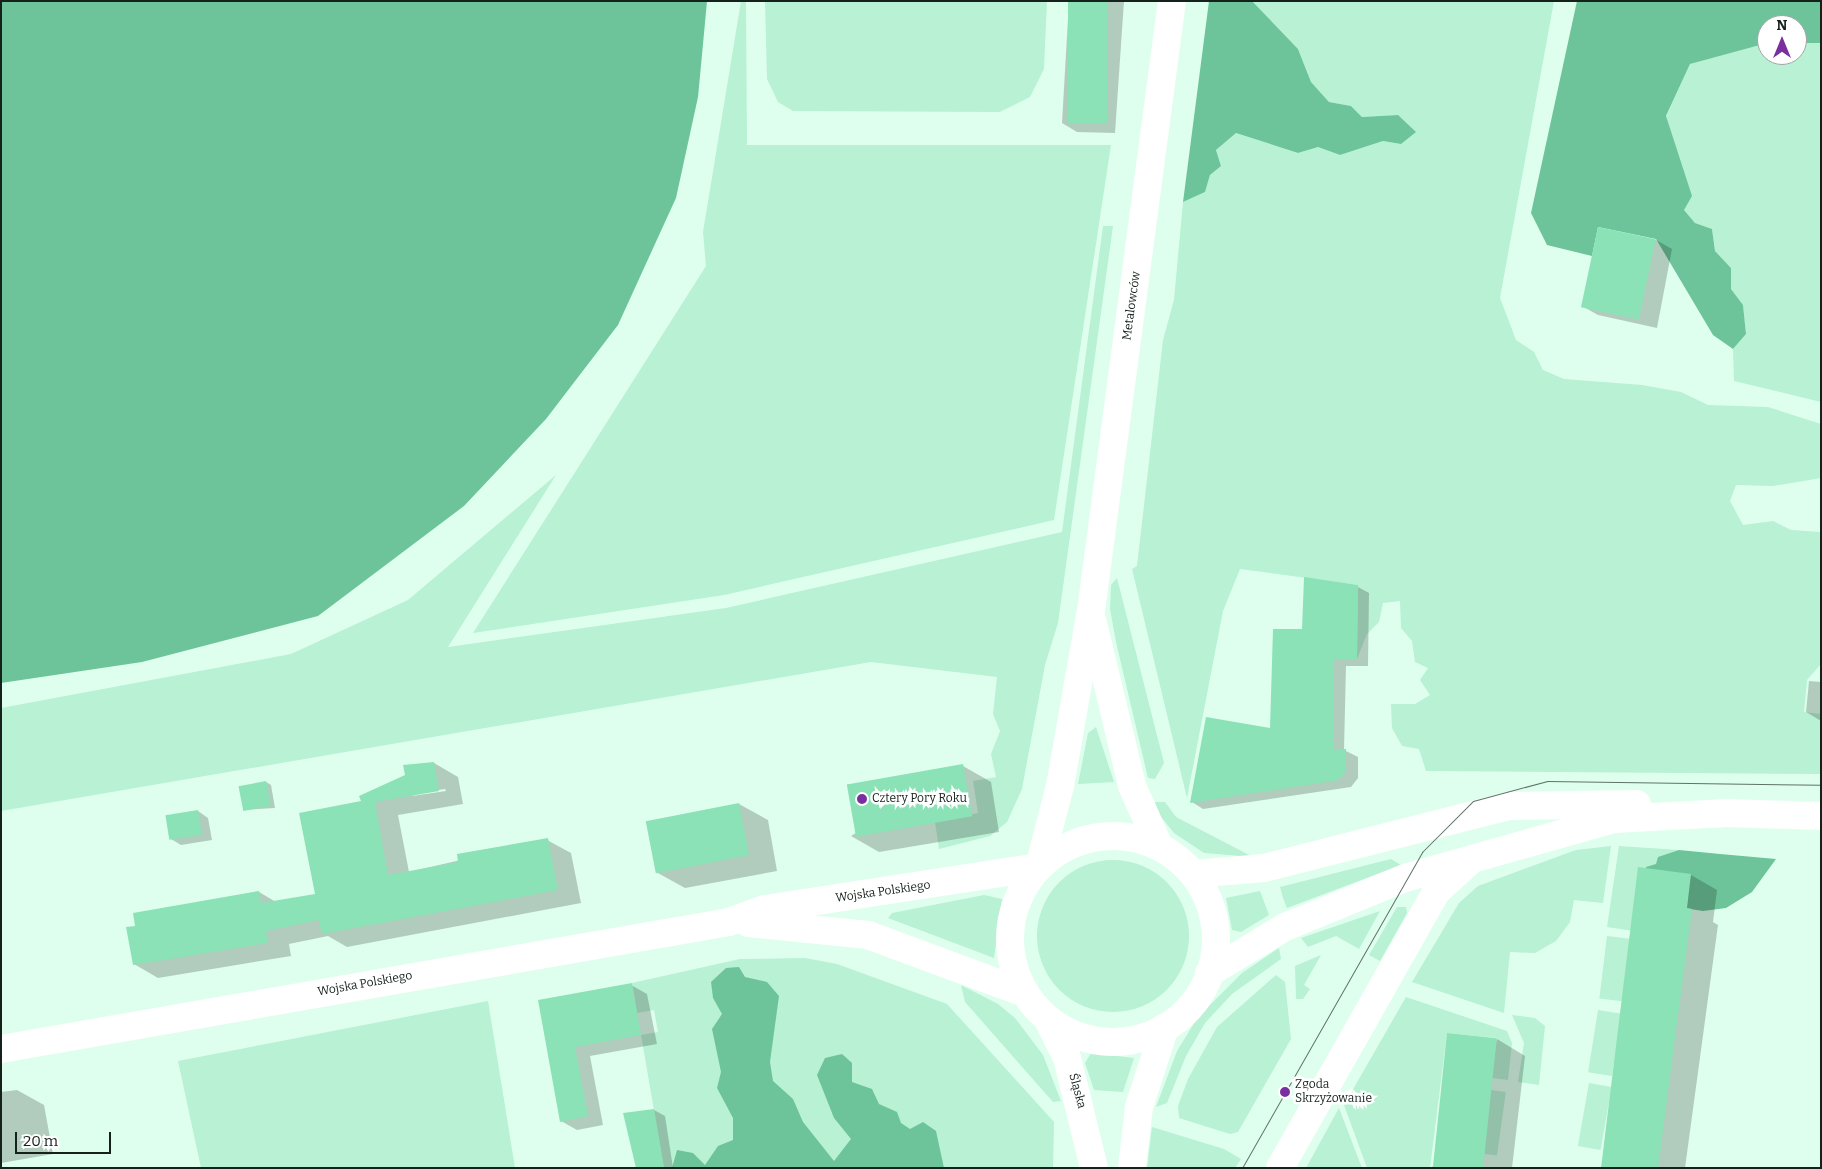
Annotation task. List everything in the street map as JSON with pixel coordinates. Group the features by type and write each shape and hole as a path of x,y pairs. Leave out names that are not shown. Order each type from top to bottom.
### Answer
{"street":[{"name":"Metalowców","path":"1039,867 1060,786 1091,612 1172,1"},
{"path":"1091,612 1132,786 1159,846"},
{"path":"1194,874 1264,868 1510,806 1623,802 1727,813 1821,816"},
{"path":"1210,973 1285,927 1405,878 1489,851 1614,819 1727,813"},
{"path":"1096,837 1128,837 1159,846 1194,874 1211,907 1215,928 1210,973 1200,994 1165,1027 1142,1038 1092,1040 1047,1018 1025,993 1012,961 1010,927 1019,894 1039,867 1065,847 1096,837"},
{"path":"1280,1168 1436,892 1448,877 1489,851"},
{"name":"Wojska Polskiego","path":"1,1049 729,922 765,909 1039,867"},
{"name":"Wojska Polskiego","path":"729,922 868,935 1025,993"},
{"name":"Śląska","path":"1047,1018 1068,1058 1094,1168"},
{"path":"1132,1168 1139,1107 1165,1027"}],"green space":[{"path":"1,1 707,1 698,97 676,198 618,325 546,419 464,506 318,616 142,662 1,683"},
{"path":"741,1 746,1 747,145 1111,145 1054,520 724,595 473,633 706,266 703,232"},
{"path":"765,1 1047,1 1044,69 1030,97 1000,112 793,111 778,102 767,79"},
{"path":"1209,1 1252,1 1298,49 1311,82 1329,102 1351,106 1362,117 1398,115 1416,132 1401,144 1383,141 1340,155 1318,147 1298,153 1236,133 1216,150 1221,166 1210,175 1205,192 1183,202"},
{"path":"1252,1 1554,1 1500,298 1516,340 1534,352 1543,370 1564,379 1642,385 1681,392 1708,405 1768,407 1821,424 1821,478 1773,486 1736,485 1730,501 1743,525 1773,521 1791,530 1821,532 1821,664 1807,680 1804,712 1821,714 1821,774 1426,771 1419,749 1402,746 1392,728 1391,704 1415,704 1430,695 1420,680 1428,668 1415,662 1412,641 1401,628 1400,601 1383,603 1379,622 1367,634 1357,659 1358,585 1240,569 1223,611 1187,798 1132,569 1137,566 1163,340 1174,300 1183,202 1205,192 1210,175 1221,166 1216,150 1236,133 1298,153 1318,147 1340,155 1383,141 1401,144 1398,115 1362,117 1351,106 1329,102 1311,82 1298,49"},
{"path":"1577,1 1821,1 1821,43 1807,43 1807,15 1757,15 1757,46 1690,64 1666,116 1692,196 1684,210 1695,223 1712,229 1715,251 1731,268 1731,289 1743,305 1746,334 1733,349 1713,335 1656,239 1598,227 1592,256 1547,245 1531,213"},
{"path":"1807,43 1821,43 1821,402 1734,381 1733,349 1746,334 1743,305 1731,289 1731,268 1715,251 1712,229 1695,223 1684,210 1666,117 1690,64 1757,44 1757,65 1807,65"},
{"path":"1103,226 1113,226 1058,623 1045,665 1022,789 1007,822 990,836 939,849 935,822 978,813 973,781 996,777 991,754 1000,731 993,714 997,677 871,662 1,811 1,708 291,654 408,600 556,475 448,647 726,608 1062,532"},
{"path":"1117,578 1164,763 1155,779 1148,778 1116,642 1110,609 1111,585"},
{"path":"1096,727 1114,782 1078,784 1088,733"},
{"path":"1155,802 1165,802 1176,817 1253,857 1204,853 1174,833 1157,812"},
{"path":"1611,846 1603,903 1574,900 1570,922 1556,941 1535,953 1510,952 1504,1013 1412,982 1459,903 1478,886 1576,850"},
{"path":"1619,846 1679,850 1645,875 1633,931 1607,927"},
{"path":"1679,850 1776,859 1752,892 1726,908 1703,911 1684,908 1645,875 1646,867 1656,864 1658,857"},
{"path":"1391,859 1401,865 1287,908 1280,887"},
{"path":"1113,860 1142,866 1167,882 1183,907 1189,936 1183,965 1167,990 1142,1006 1113,1012 1084,1006 1059,990 1043,965 1037,936 1043,907 1059,882 1084,866"},
{"path":"1260,891 1269,915 1241,932 1232,930 1226,898"},
{"path":"984,895 1002,899 994,958 888,918 892,913"},
{"path":"1397,907 1406,907 1407,913 1380,961 1369,955"},
{"path":"1380,911 1359,949 1336,936 1308,947 1301,938"},
{"path":"1607,936 1632,939 1624,1002 1599,999"},
{"path":"1279,948 1281,959 1232,994 1205,1023 1186,1056 1167,1103 1156,1107 1177,1051 1198,1017 1242,973"},
{"path":"1321,955 1304,985 1310,989 1303,999 1296,999 1295,966"},
{"path":"805,958 837,964 947,1004 1054,1122 1053,1168 664,1168 641,1035 658,1032 654,1010 637,1013 632,983 740,959"},
{"path":"739,967 745,977 767,982 779,996 770,1062 773,1081 793,1099 803,1122 834,1161 851,1139 834,1118 817,1075 825,1058 842,1054 852,1063 852,1082 872,1089 879,1104 897,1112 901,1123 910,1129 923,1122 936,1131 944,1168 672,1168 677,1150 693,1153 705,1165 718,1146 733,1140 733,1118 717,1088 721,1072 712,1029 722,1014 713,998 711,982 726,968"},
{"path":"1276,975 1285,982 1291,1039 1238,1132 1230,1134 1179,1118 1178,1106 1188,1079 1217,1027"},
{"path":"961,985 998,1004 1015,1018 1043,1055 1061,1101 1053,1102 965,1002"},
{"path":"1406,997 1507,1031 1512,1043 1508,1080 1492,1078 1497,1038 1447,1033 1430,1168 1367,1168 1344,1105"},
{"path":"488,1001 515,1168 201,1168 178,1061"},
{"path":"1598,1010 1622,1014 1612,1076 1588,1072"},
{"path":"1512,1015 1535,1018 1545,1026 1539,1085 1518,1082 1524,1043"},
{"path":"1091,1053 1134,1058 1123,1092 1094,1090 1085,1063"},
{"path":"1589,1083 1612,1087 1601,1150 1578,1146"},
{"path":"1491,1090 1506,1092 1497,1155 1482,1153"},
{"path":"1339,1108 1362,1168 1306,1168"},
{"path":"1152,1127 1224,1149 1241,1159 1235,1168 1147,1168"}],"building":[{"path":"1068,1 1108,1 1108,123 1068,123"},
{"path":"1598,227 1656,239 1639,319 1581,307"},
{"path":"1304,577 1358,585 1357,659 1334,659 1333,749 1346,749 1346,771 1339,780 1190,803 1206,717 1270,728 1273,629 1302,629"},
{"path":"434,762 439,791 375,802 388,875 458,862 457,854 548,838 558,890 322,934 319,920 266,931 268,943 133,965 126,927 135,926 133,913 259,891 261,903 315,894 299,813 361,801 359,796 405,775 403,765"},
{"path":"963,764 972,816 856,837 847,784"},
{"path":"266,781 271,806 243,811 239,786"},
{"path":"739,803 749,855 656,873 646,821"},
{"path":"198,810 202,835 169,840 165,815"},
{"path":"1638,867 1691,874 1687,908 1692,909 1658,1168 1601,1168"},
{"path":"632,983 641,1035 575,1047 588,1116 560,1122 538,1000"},
{"path":"1447,1033 1497,1038 1483,1168 1433,1168"},
{"path":"654,1109 664,1168 636,1168 623,1113"}],"tram line":[{"path":"1242,1168 1422,852 1473,801 1547,781 1821,785"}],"place":[{"name":"Cztery Pory Roku","path":"862,799"},
{"name":"Zgoda Skrzyżowanie","path":"1285,1092"}]}
